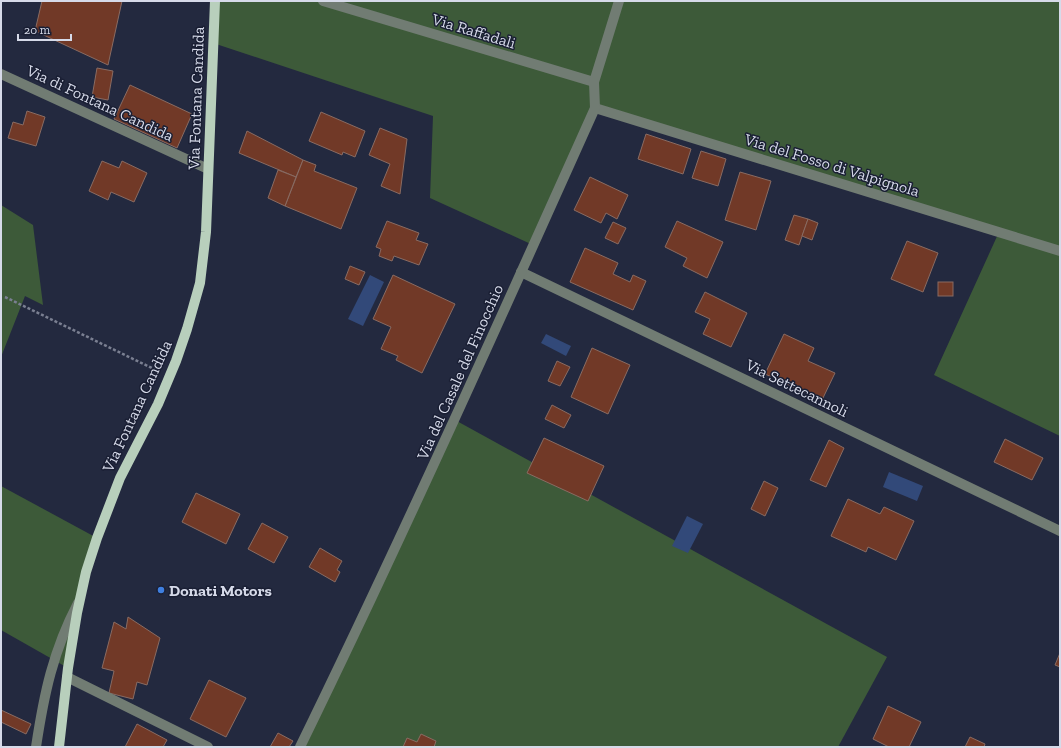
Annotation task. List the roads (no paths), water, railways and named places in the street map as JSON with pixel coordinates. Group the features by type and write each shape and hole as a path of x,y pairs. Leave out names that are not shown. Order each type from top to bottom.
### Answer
{"main road":[{"name":"Via Fontana Candida","path":"59,747 67,677 79,601 97,538 116,489 170,377 184,340 200,283 206,242 215,1"}],"street":[{"name":"Via Raffadali","path":"323,1 594,82"},
{"name":"Via del Casale del Finocchio","path":"300,747 357,630 455,420 595,108 594,82 619,1"},
{"name":"Via di Fontana Candida","path":"1,74 208,169"},
{"name":"Via del Fosso di Valpignola","path":"595,108 1060,251"},
{"name":"Via Settecannoli","path":"521,272 1060,531"},
{"path":"36,747 43,700 51,669 64,630 79,601"},
{"path":"67,677 208,747"}],"water":[{"path":"370,275 384,282 363,326 348,319"},
{"path":"546,334 571,346 566,356 541,343"},
{"path":"889,472 923,486 917,501 883,487"},
{"path":"687,516 703,524 688,553 672,546"}],"place":[{"name":"Donati Motors","path":"161,590"}]}
